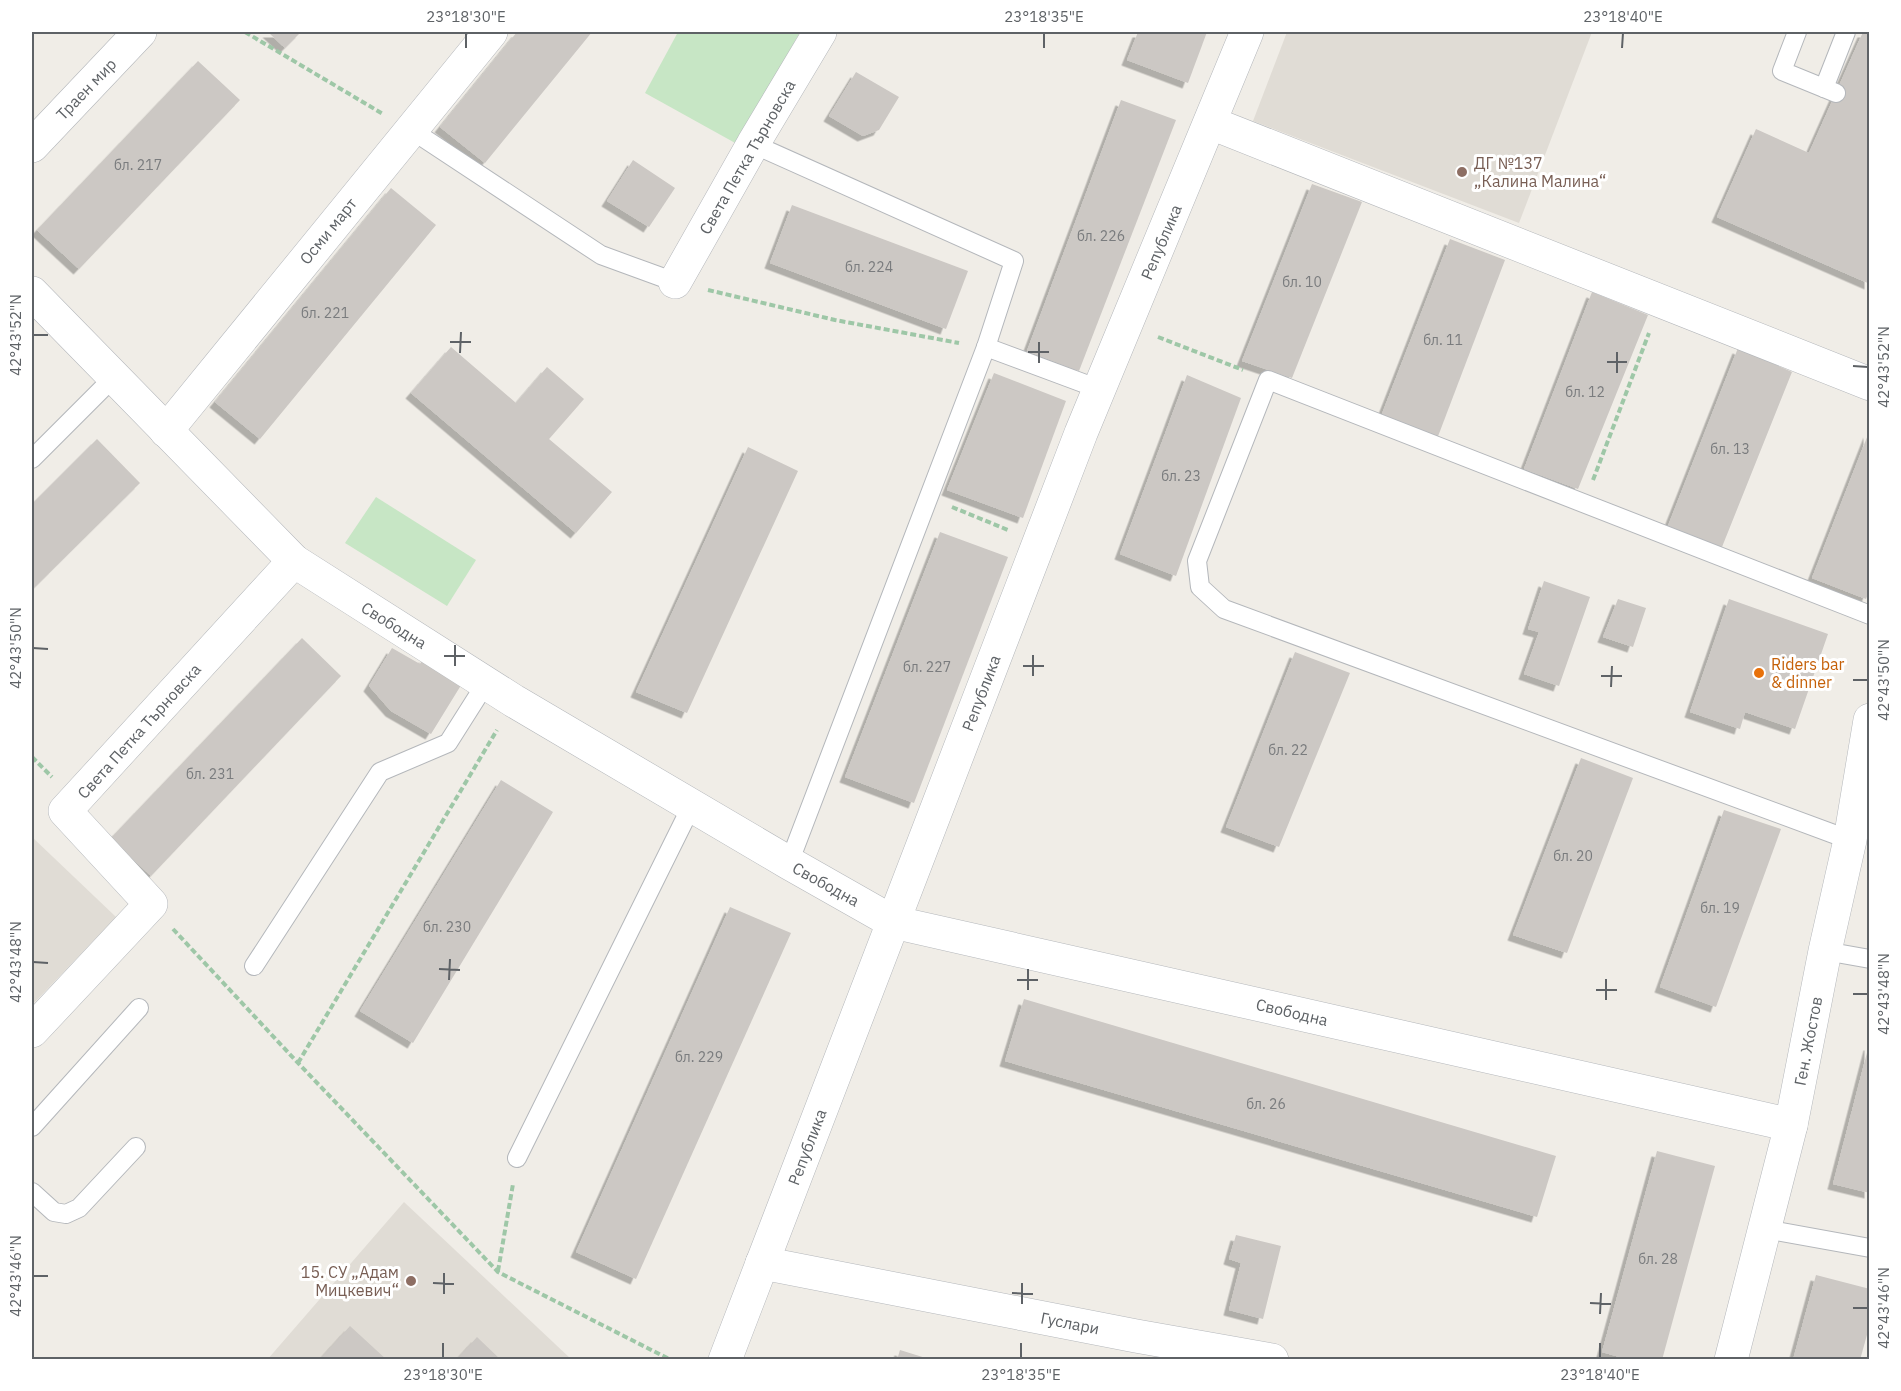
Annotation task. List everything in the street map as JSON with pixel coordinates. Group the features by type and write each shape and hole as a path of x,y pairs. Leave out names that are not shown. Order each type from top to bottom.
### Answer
{"street":[{"name":"Траен мир","path":"32,146 140,32"},
{"name":"Осми март","path":"166,431 491,32"},
{"name":"Света Петка Търновска","path":"675,282 820,32"},
{"name":"Република","path":"725,1359 1099,389 1247,32"},
{"path":"1211,123 1869,384"},
{"name":"Свободна","path":"32,293 294,561 514,701 893,922 1791,1125"},
{"name":"Света Петка Търновска","path":"151,904 65,812 294,561"},
{"name":"Ген. Жостов","path":"1731,1359 1791,1125 1825,951 1850,840 1869,720"},
{"path":"32,1031 151,904"},
{"name":"Гуслари","path":"762,1263 1136,1336 1272,1359"}],"lane":[{"path":"1797,32 1782,71 1830,90 1846,32"},
{"path":"410,129 601,255 675,282"},
{"path":"753,144 1014,261 986,347 789,863"},
{"path":"986,347 1099,389"},
{"path":"32,459 114,377"},
{"path":"1850,840 1224,609 1200,587 1197,561 1268,380 1869,615"},
{"path":"254,966 380,772 448,743 486,683"},
{"path":"517,1158 692,806"},
{"path":"1825,951 1869,959"},
{"path":"32,1127 139,1008"},
{"path":"32,1192 54,1212 66,1214 80,1208 136,1147"},
{"path":"1765,1229 1869,1248"}],"path":[{"path":"245,32 410,129"},
{"path":"675,282 835,320 986,347"},
{"path":"1584,504 1661,302"},
{"path":"1126,325 1268,380"},
{"path":"929,497 1039,543"},
{"path":"298,1063 514,701"},
{"path":"151,904 298,1063 498,1272 670,1359"},
{"path":"498,1272 517,1158"}],"shaded area":[{"name":"ДГ №137 „Калина Малина“","path":"1287,32 1592,32 1519,223 1253,121"},
{"path":"32,837 116,917 32,1005"},
{"name":"15. СУ „Адам Мицкевич“","path":"404,1202 571,1359 267,1360"}],"green space":[{"path":"678,32 800,32 737,144 645,93"},
{"path":"376,497 476,560 447,606 345,543"}],"building":[{"path":"268,32 301,32 285,48"},
{"path":"517,32 592,32 485,163 440,127"},
{"path":"1138,32 1207,32 1188,83 1127,60"},
{"path":"1863,32 1870,32 1870,284 1717,217 1756,129 1809,153"},
{"path":"198,61 240,100 79,269 37,230"},
{"path":"856,72 899,97 879,130 863,136 829,116"},
{"path":"1121,100 1176,120 1079,371 1027,351"},
{"path":"633,160 675,188 649,227 607,201"},
{"path":"1312,184 1362,202 1292,378 1242,361"},
{"path":"391,188 436,225 260,439 215,402"},
{"path":"792,205 968,271 946,329 770,263"},
{"path":"1450,239 1505,260 1437,439 1380,419"},
{"path":"1592,292 1648,315 1578,489 1524,469"},
{"path":"451,347 516,403 547,367 584,399 549,439 612,492 576,533 411,393"},
{"path":"1738,348 1792,372 1722,547 1668,526"},
{"path":"994,373 1066,401 1023,518 947,490"},
{"path":"1187,375 1241,398 1176,576 1120,554"},
{"path":"1869,432 1870,590 1866,599 1812,578"},
{"path":"97,439 140,483 32,590 32,504"},
{"path":"748,447 798,471 687,713 636,692"},
{"path":"940,532 1008,557 914,803 845,777"},
{"path":"1544,581 1590,597 1559,686 1524,674 1539,632 1528,629"},
{"path":"1618,599 1646,608 1633,647 1603,637"},
{"name":"Riders bar & dinner","path":"1729,599 1828,634 1795,729 1745,712 1740,729 1690,712"},
{"path":"302,638 341,676 151,876 111,838"},
{"path":"392,648 420,664 424,657 463,682 431,734 391,711 369,686"},
{"path":"1295,652 1350,673 1279,847 1226,827"},
{"path":"1581,758 1633,778 1567,953 1513,935"},
{"path":"501,780 553,812 413,1043 360,1011"},
{"path":"1724,810 1781,829 1716,1007 1660,987"},
{"path":"730,907 791,933 636,1279 576,1252"},
{"path":"1024,999 1556,1156 1537,1217 1005,1061"},
{"path":"1870,1045 1870,1193 1833,1184"},
{"path":"1657,1151 1715,1166 1662,1360 1630,1360 1602,1352"},
{"path":"1236,1235 1281,1246 1263,1319 1229,1310 1241,1263 1229,1259"},
{"path":"1816,1275 1870,1289 1870,1324 1860,1360 1793,1360"},
{"path":"350,1326 387,1360 319,1360"},
{"path":"477,1337 501,1360 456,1360"},
{"path":"900,1350 929,1359 929,1360 897,1360"}],"place":[{"name":"ДГ №137 „Калина Малина“","path":"1462,172"},
{"name":"Riders bar & dinner","path":"1759,673"},
{"name":"15. СУ „Адам Мицкевич“","path":"411,1281"}]}
